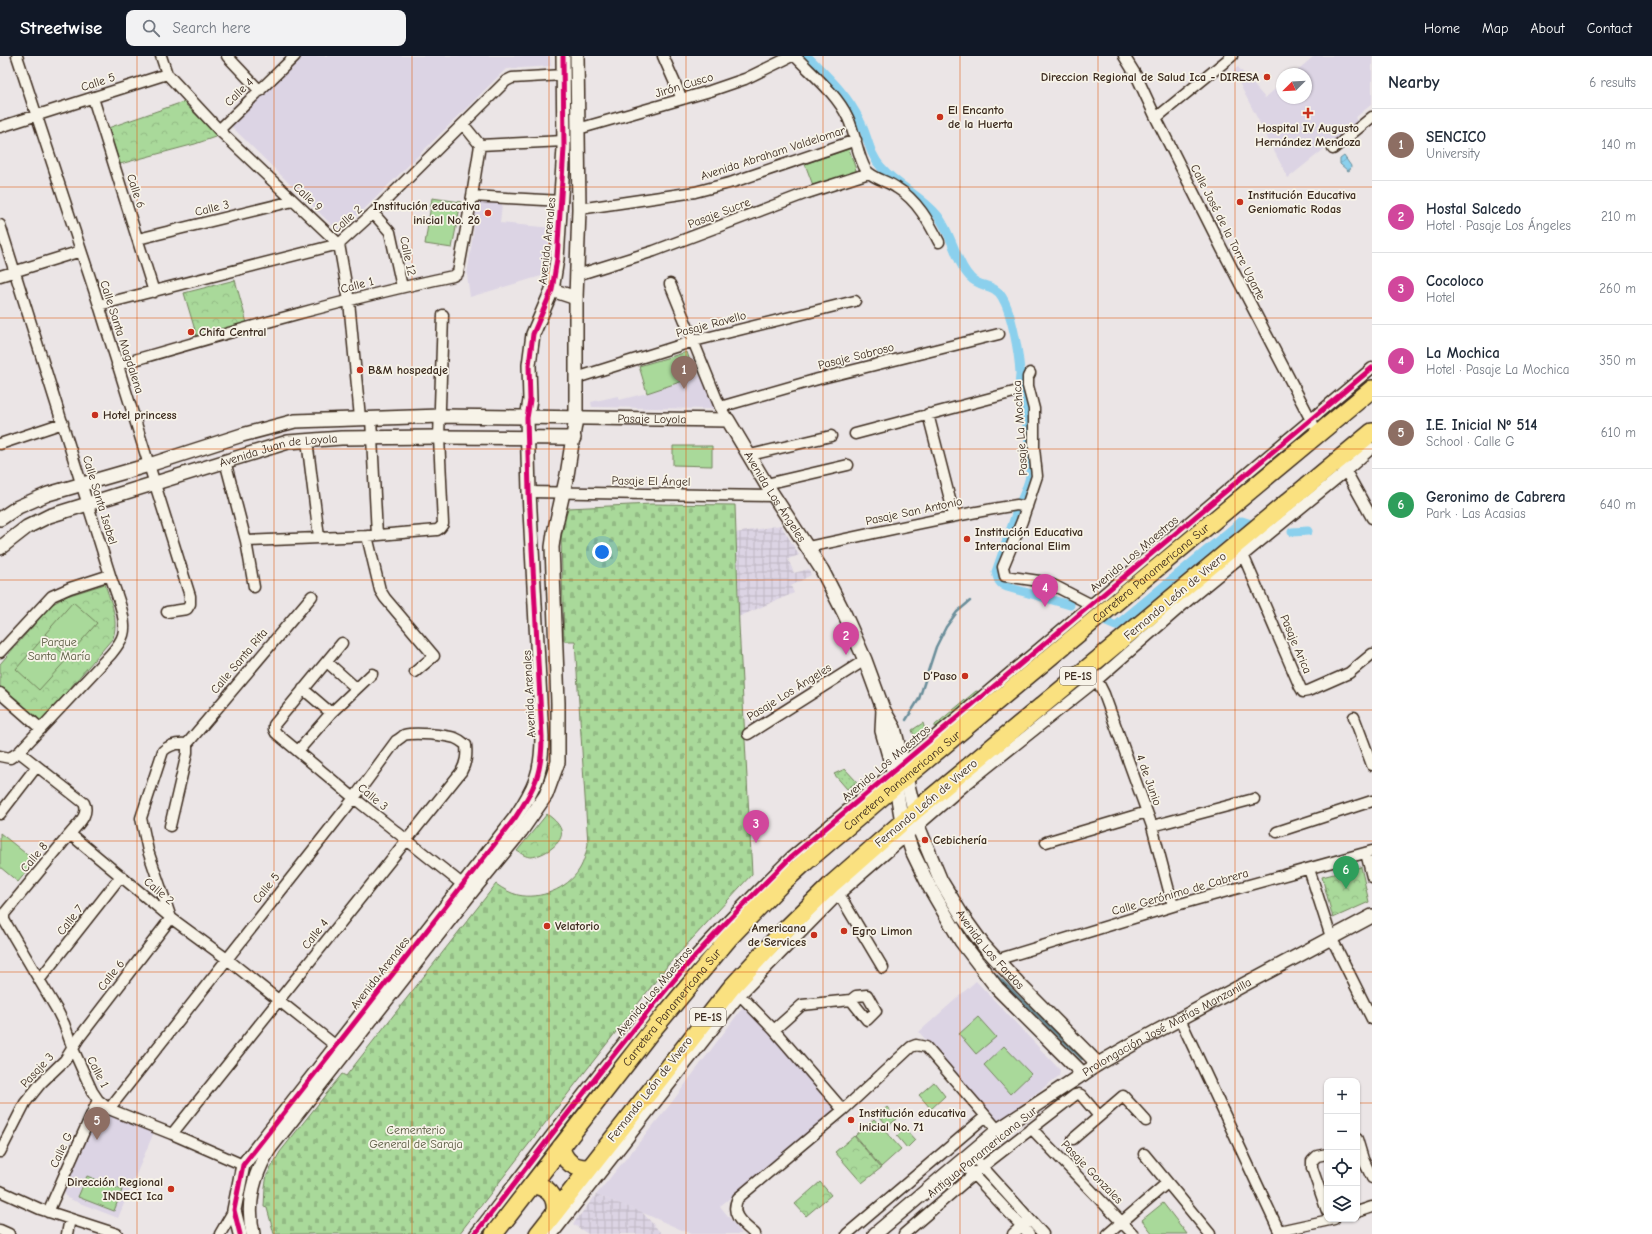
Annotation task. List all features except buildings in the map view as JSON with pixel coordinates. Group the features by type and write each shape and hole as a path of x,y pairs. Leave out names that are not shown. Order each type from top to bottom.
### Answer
{"highway":[{"name":"Carretera Panamericana Sur","path":"494,1234 649,1034 729,938 802,865 899,774 1092,611 1113,604 1314,426 1372,389"},
{"name":"PE-1S","path":"538,1234 731,988 833,883 910,824 1094,673 1243,548 1271,516 1342,465 1372,432"},
{"path":"561,1146 562,1153 570,1164 583,1168 589,1168"},
{"path":"532,1185 544,1188 552,1195 556,1206 555,1212"}],"street":[{"name":"Calle Santa Magdalena","path":"17,56 99,305 190,596 190,604 187,609 168,612"},
{"name":"Calle 9","path":"161,56 167,74 219,130 339,244"},
{"path":"227,56 260,90"},
{"name":"Calle 4","path":"219,130 295,56"},
{"name":"Avenida Arenales","path":"253,1234 250,1200 255,1178 270,1148 462,884 522,807 538,777 542,737 529,492 527,418 530,400 529,359 533,334 552,290 558,251 562,201 564,142 563,56"},
{"name":"Avenida Arenales","path":"240,1234 234,1210 243,1165 521,831 550,787 558,762 558,703 552,548 574,438 576,418 576,298 578,275 579,209 577,56"},
{"path":"663,56 682,100"},
{"path":"794,56 840,104 849,121 866,170 872,176 897,187 910,197 939,242"},
{"name":"Jirón Cusco","path":"578,126 585,127 682,100 745,79 794,56"},
{"name":"Calle José de la Torre Ugarte","path":"1124,56 1137,77 1156,118 1314,426"},
{"path":"1156,118 1232,56"},
{"name":"Calle 5","path":"0,127 167,74"},
{"name":"Calle 2","path":"99,305 339,244 464,126 509,79 563,75"},
{"name":"Calle 6","path":"93,98 154,292"},
{"path":"1333,149 1372,117"},
{"path":"464,126 480,145 564,142"},
{"name":"Avenida Abraham Valdelomar","path":"579,209 695,192 733,182 856,140"},
{"name":"Calle 1","path":"118,365 278,319 349,302 402,287 453,276 458,273 480,145"},
{"name":"Pasaje Sucre","path":"578,275 654,251 804,194 869,173"},
{"path":"472,196 562,201"},
{"name":"Calle 3","path":"138,239 293,201"},
{"name":"Calle 12","path":"373,213 391,235 402,287"},
{"name":"Calle Santa Isabel","path":"0,224 110,575 123,618 124,627 121,640 112,654 19,752"},
{"path":"339,244 349,302 365,418 372,438 372,535 380,590 434,656 415,672"},
{"path":"0,276 81,251"},
{"name":"Avenida Los Ángeles","path":"670,284 720,406 766,484 822,570 837,597 865,660 883,709 882,731 899,774 910,824"},
{"path":"552,290 576,298"},
{"name":"Pasaje Ravello","path":"576,378 694,341 855,301"},
{"path":"246,541 372,535 436,530 440,528 443,524 439,437 441,416 443,315"},
{"name":"Pasaje Sabroso","path":"720,406 818,379 999,334"},
{"name":"Avenida Los Maestros","path":"1092,611 1314,426 1372,368"},
{"name":"Pasaje La Mochica","path":"1030,373 1028,377 1028,386 1034,409 1034,448 1037,476 1027,507 1002,567 1005,576 1039,581 1053,585 1092,611"},
{"path":"855,434 1014,392"},
{"path":"928,414 954,515"},
{"name":"Avenida Juan de Loyola","path":"0,519 18,507 33,500 81,484 149,465 288,422 308,419 441,416 576,418"},
{"name":"Pasaje Loyola","path":"576,418 728,420"},
{"path":"0,432 2,443 63,423"},
{"path":"750,455 831,436"},
{"name":"Avenida Juan de Loyola","path":"0,548 16,534 37,521 87,503 155,484 288,442 306,440 439,437 574,438"},
{"path":"306,440 319,537"},
{"name":"Fernando León de Vivero","path":"1243,548 1342,465 1372,448"},
{"path":"225,461 246,541 254,587"},
{"path":"766,484 848,465"},
{"path":"1342,465 1372,518"},
{"name":"Pasaje El Ángel","path":"529,492 774,496"},
{"name":"Pasaje San Antonio","path":"807,547 882,532 954,515 1017,506 1027,507"},
{"name":"Pasaje Arica","path":"1243,548 1303,692 1350,673 1372,654"},
{"path":"0,652 52,596 70,588 110,575"},
{"name":"Calle Santa Rita","path":"187,744 312,596"},
{"path":"331,713 303,689 342,643"},
{"name":"Pasaje Los Ángeles","path":"748,734 865,660"},
{"path":"327,662 356,688"},
{"name":"4 de Junio","path":"1094,673 1104,694 1152,826 1173,906"},
{"path":"298,752 331,713 372,674"},
{"name":"Calle 3","path":"303,689 274,725 276,733 354,798 462,884"},
{"path":"0,693 41,729"},
{"path":"1354,716 1372,765"},
{"name":"Calle 5","path":"108,1108 354,798 396,741 411,734 453,737 461,740 466,745"},
{"path":"170,826 187,752 187,744 182,743 170,746 162,751 141,818 148,851 171,918"},
{"name":"Calle 4","path":"172,1134 461,772 466,763 466,745"},
{"path":"0,756 10,758 19,752 84,803 87,809 86,814 70,834"},
{"path":"0,814 37,766"},
{"name":"Avenida Los Maestros","path":"475,1234 595,1079 691,961 790,858 899,774"},
{"path":"1152,826 1254,799"},
{"path":"1277,832 1372,801"},
{"path":"1046,842 1147,812"},
{"name":"Fernando León de Vivero","path":"553,1234 740,995 910,824"},
{"name":"Avenida Los Fardos","path":"910,824 941,881 974,932 996,960 1098,1064"},
{"name":"Avenida Los Fardos","path":"910,824 912,851 930,888 961,941 998,988 1083,1074"},
{"name":"Calle 2","path":"70,834 171,918 227,959 340,1050"},
{"name":"Calle 8","path":"4,914 70,834"},
{"path":"1369,852 1372,877"},
{"name":"Calle Gerónimo de Cabrera","path":"996,960 1173,906 1309,870 1369,852"},
{"path":"1309,870 1331,937 1372,1019"},
{"name":"Calle 7","path":"40,979 121,876"},
{"path":"930,888 941,881"},
{"path":"839,894 883,968"},
{"name":"Calle 1","path":"4,914 6,925 40,979 64,1024 73,1049 92,1091 98,1100 108,1108 243,1165"},
{"name":"Prolongación José Matías Manzanilla","path":"875,1234 998,1130 1098,1064 1372,916"},
{"name":"Calle 6","path":"73,1049 79,1038 171,918"},
{"path":"740,995 774,1030 843,1110"},
{"path":"774,1030 802,1006 851,1000"},
{"path":"1180,1019 1279,1231 1324,1219"},
{"path":"756,1234 739,1220 736,1215 736,1203 738,1198 843,1110 911,1047 921,1045 926,1047 998,1130"},
{"name":"Pasaje 3","path":"0,1152 25,1103 41,1083 65,1060 73,1049"},
{"name":"Antigua Panamericana Sur","path":"904,1234 973,1174 1075,1095 1079,1094 1099,1116"},
{"path":"1073,1139 1123,1096 1146,1121"},
{"name":"Calle G","path":"48,1212 98,1100"},
{"path":"847,1234 986,1116"},
{"name":"Pasaje Gonzales","path":"1032,1129 1133,1234"},
{"path":"1360,1150 1372,1178"},
{"path":"1144,1154 1210,1234"},
{"path":"1324,1155 1317,1156 1312,1161 1312,1168 1324,1201"},
{"path":"966,1158 982,1167 1043,1234"},
{"path":"966,1158 973,1174 1028,1234"},
{"path":"1108,1234 1167,1183"},
{"path":"0,1191 48,1212 117,1234"},
{"path":"1360,1211 1372,1207"},
{"path":"220,1234 234,1210"},
{"path":"1013,1234 1030,1218"},
{"path":"67,1234 70,1219"},
{"path":"0,1230 9,1234"}],"shaded area":[{"path":"301,56 550,56 551,66 506,69 340,233 229,124"},
{"name":"Hospital IV Augusto Hernández Mendoza","path":"1314,56 1372,56 1372,104 1355,118 1358,122 1288,178 1233,71 1238,67 1265,98 1276,88 1276,104 1312,104 1312,68 1300,68"},
{"path":"478,200 502,204 500,223 552,228 548,274 470,297 467,275"},
{"path":"704,374 715,404 712,409 592,407 591,402 618,396 619,400 647,393"},
{"path":"781,525 799,555 788,559 794,573 809,569 811,575 791,586 794,593 738,617 736,533"},
{"path":"976,981 1060,1070 1059,1076 1001,1120 995,1119 919,1032"},
{"path":"746,1003 839,1111 720,1206 742,1234 691,1234 641,1212 596,1195 669,1106"},
{"path":"105,1112 154,1132 118,1218 67,1198 63,1188 77,1158 80,1157 83,1150 82,1146 96,1116"},
{"path":"596,1195 642,1212 662,1234 588,1234 573,1224"}],"green space":[{"path":"183,102 218,136 195,144 120,164 108,128"},
{"path":"849,149 857,173 814,188 805,164"},
{"path":"432,198 461,202 452,248 425,244"},
{"path":"235,280 247,323 197,337 184,293"},
{"path":"687,352 695,377 647,393 639,366"},
{"path":"673,446 712,446 712,466 673,465"},
{"name":"Cementerio General de Saraja","path":"651,504 735,505 739,625 752,874 668,965 459,1234 274,1234 267,1208 264,1207 265,1187 267,1175 280,1152 342,1074 346,1076 496,884 507,891 518,895 535,896 552,892 568,883 581,867 588,844 575,641 564,641 561,538 568,508"},
{"name":"Parque Santa María","path":"105,584 115,618 115,631 113,638 39,724 0,689 0,664 51,605 67,596"},
{"path":"73,602 97,623 69,655 45,634"},
{"path":"44,637 68,658 39,690 16,669"},
{"path":"976,691 982,692 935,730 935,725"},
{"path":"923,723 925,730 915,738 912,730"},
{"path":"845,769 857,782 847,789 834,774"},
{"path":"547,814 560,827 560,840 552,848 536,856 526,856 517,851"},
{"path":"0,833 35,861 18,882 0,867"},
{"path":"1361,867 1369,902 1333,918 1322,877"},
{"path":"978,1017 996,1037 976,1054 959,1034"},
{"path":"1004,1046 1031,1074 1010,1094 984,1065"},
{"path":"934,1082 945,1096 931,1109 919,1095"},
{"path":"887,1107 897,1119 888,1126 878,1115"},
{"path":"874,1119 901,1149 881,1167 855,1136"},
{"path":"905,1129 915,1140 907,1148 897,1136"},
{"path":"854,1136 881,1168 862,1183 835,1152"},
{"path":"87,1176 122,1190 114,1211 78,1197"},
{"path":"820,1182 831,1195 806,1216 795,1204"},
{"path":"1163,1203 1187,1234 1153,1234 1142,1220"}],"water":[{"path":"1344,156 1351,166 1350,170 1348,171 1340,164 1340,159"}],"waterway":[{"path":"807,56 843,94 863,127 871,151 881,167 894,180 932,209 943,223 965,271 978,283 991,287 999,293 1006,304 1017,345 1020,373 1019,388 1025,412 1030,453 1029,478 1020,503"},
{"path":"1017,511 996,572 999,581 1002,585 1007,587 1070,605"},
{"path":"1104,621 1116,626 1242,521 1251,524"},
{"path":"1292,532 1308,531"},
{"path":"906,720 919,699 936,647 946,627 957,612 970,601"},
{"path":"985,961 994,973 1082,1059"}],"cycle path":[{"path":"240,1234 234,1210 243,1165 515,818 528,798 539,771 542,737 529,492 527,418 530,400 529,365 533,334 552,290 557,259 564,148 563,56"},
{"path":"475,1234 654,1004 721,928 790,858 1372,368"}],"place":[{"name":"Direccion Regional de Salud Ica - DIRESA","path":"1267,77"},
{"name":"Hospital IV Augusto Hernández Mendoza","path":"1308,113"},
{"name":"El Encanto de la Huerta","path":"940,117"},
{"name":"Institución Educativa Geniomatic Rodas","path":"1240,202"},
{"name":"Institución educativa inicial No. 26","path":"488,213"},
{"name":"Chifa Central","path":"191,332"},
{"name":"B&M hospedaje","path":"360,370"},
{"name":"SENCICO","path":"684,389"},
{"name":"Hotel princess","path":"95,415"},
{"name":"Institución Educativa Internacional Elim","path":"967,539"},
{"name":"La Mochica","path":"1045,607"},
{"name":"Hostal Salcedo","path":"846,655"},
{"name":"D’Paso","path":"965,676"},
{"name":"Cebichería","path":"925,840"},
{"name":"Cocoloco","path":"756,843"},
{"name":"Geronimo de Cabrera","path":"1346,889"},
{"name":"Velatorio","path":"547,926"},
{"name":"Egro Limon","path":"844,931"},
{"name":"Americana de Services","path":"814,935"},
{"name":"Institución educativa inicial No. 71","path":"851,1120"},
{"name":"I.E. Inicial Nº 514","path":"97,1140"},
{"name":"Dirección Regional INDECI Ica","path":"171,1189"}]}
